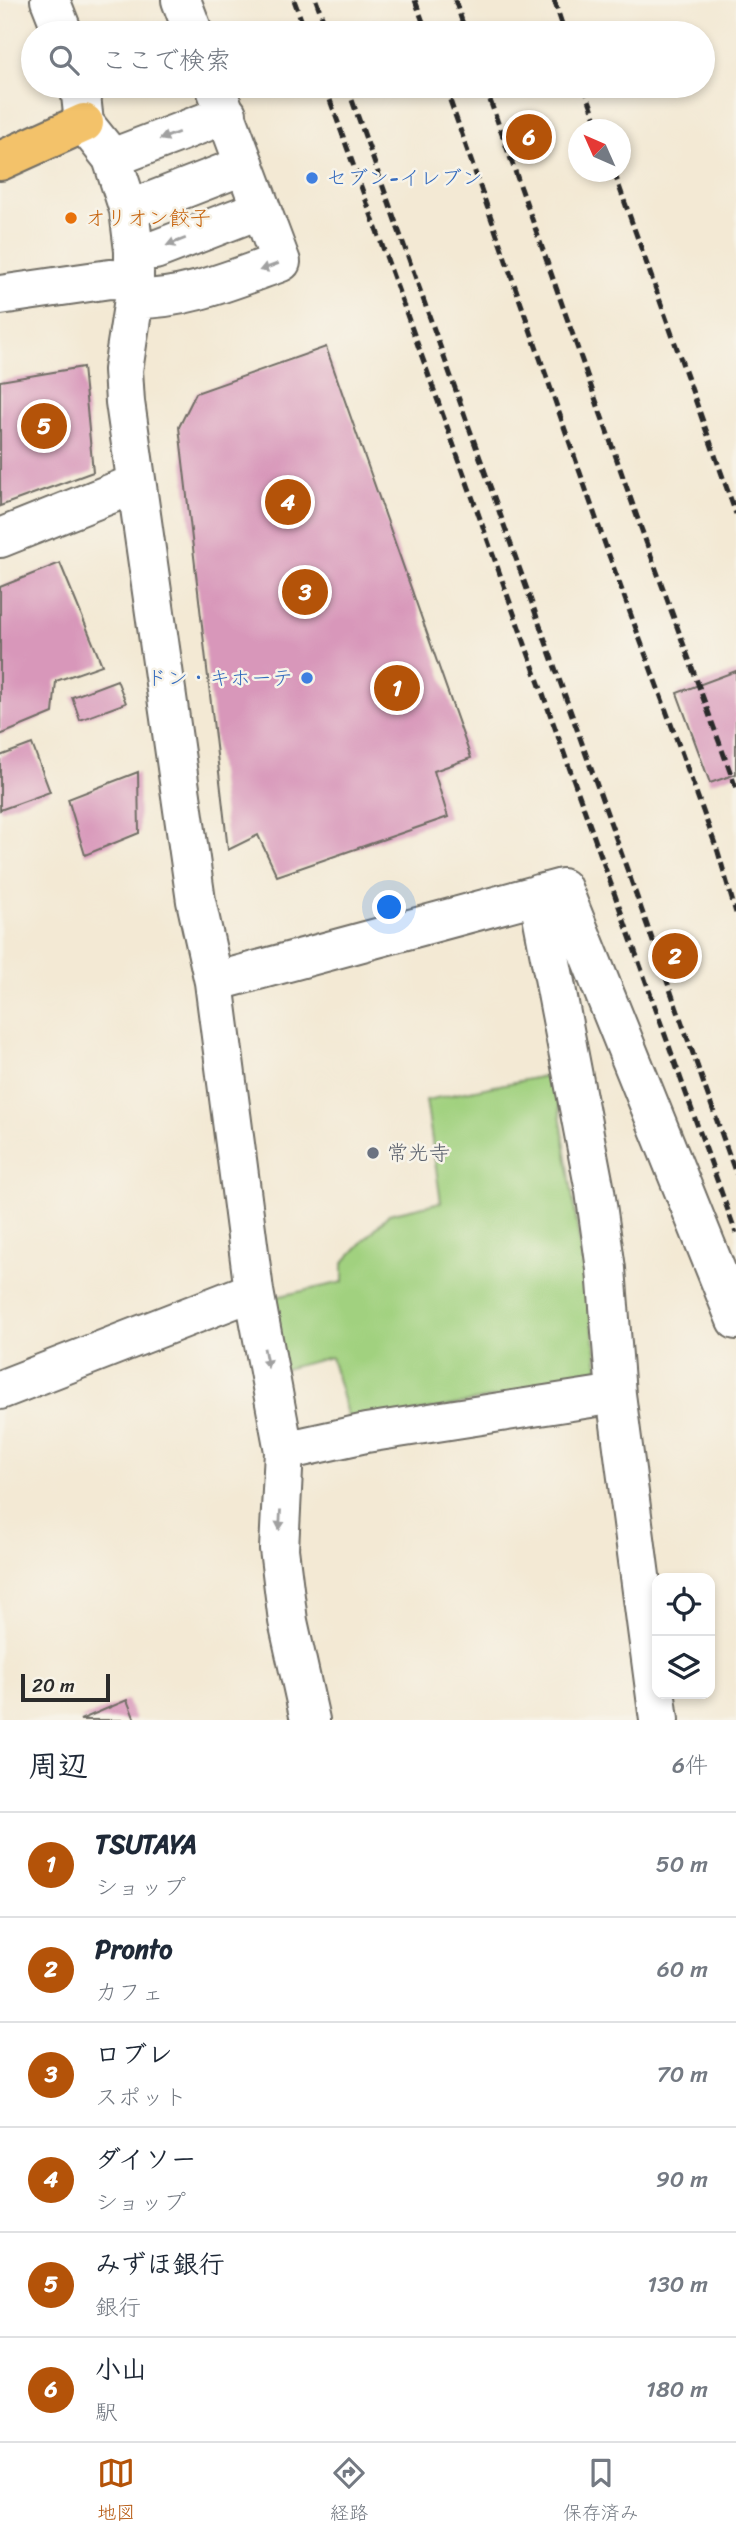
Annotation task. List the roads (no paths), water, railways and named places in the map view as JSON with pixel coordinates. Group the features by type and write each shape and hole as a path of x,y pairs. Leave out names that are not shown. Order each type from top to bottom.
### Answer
{"main road":[{"path":"0,161 82,98"}],"street":[{"path":"50,0 58,21"},
{"path":"82,98 112,158 129,210 134,277 123,370 135,484 196,901 214,982 254,1292 284,1451 279,1549 288,1621 310,1720"},
{"path":"112,158 221,100 281,262 211,288 158,300 134,277"},
{"path":"129,210 245,165"},
{"path":"0,295 134,277 155,250 261,209"},
{"path":"0,538 135,484"},
{"path":"214,982 562,888 736,1320"},
{"path":"538,894 595,1191 606,1269 617,1394 659,1720"},
{"path":"0,1390 254,1292"},
{"path":"284,1451 366,1433 617,1394"}],"railway":[{"path":"294,0 302,21"},
{"path":"316,0 324,21"},
{"path":"415,0 423,21"},
{"path":"455,0 462,21"},
{"path":"554,0 561,21"},
{"path":"329,98 736,1233"},
{"path":"351,98 736,1174"},
{"path":"449,98 606,547 718,852 736,913"},
{"path":"489,98 736,788"},
{"path":"588,98 596,119"},
{"path":"618,182 736,514"}],"place":[{"name":"小山","path":"529,137"},
{"name":"セブン-イレブン","path":"312,178"},
{"name":"オリオン餃子","path":"71,218"},
{"name":"みずほ銀行","path":"44,426"},
{"name":"ダイソー","path":"288,502"},
{"name":"ロブレ","path":"305,592"},
{"name":"ドン・キホーテ","path":"307,678"},
{"name":"TSUTAYA","path":"397,688"},
{"name":"Pronto","path":"675,956"},
{"name":"常光寺","path":"373,1153"}]}
